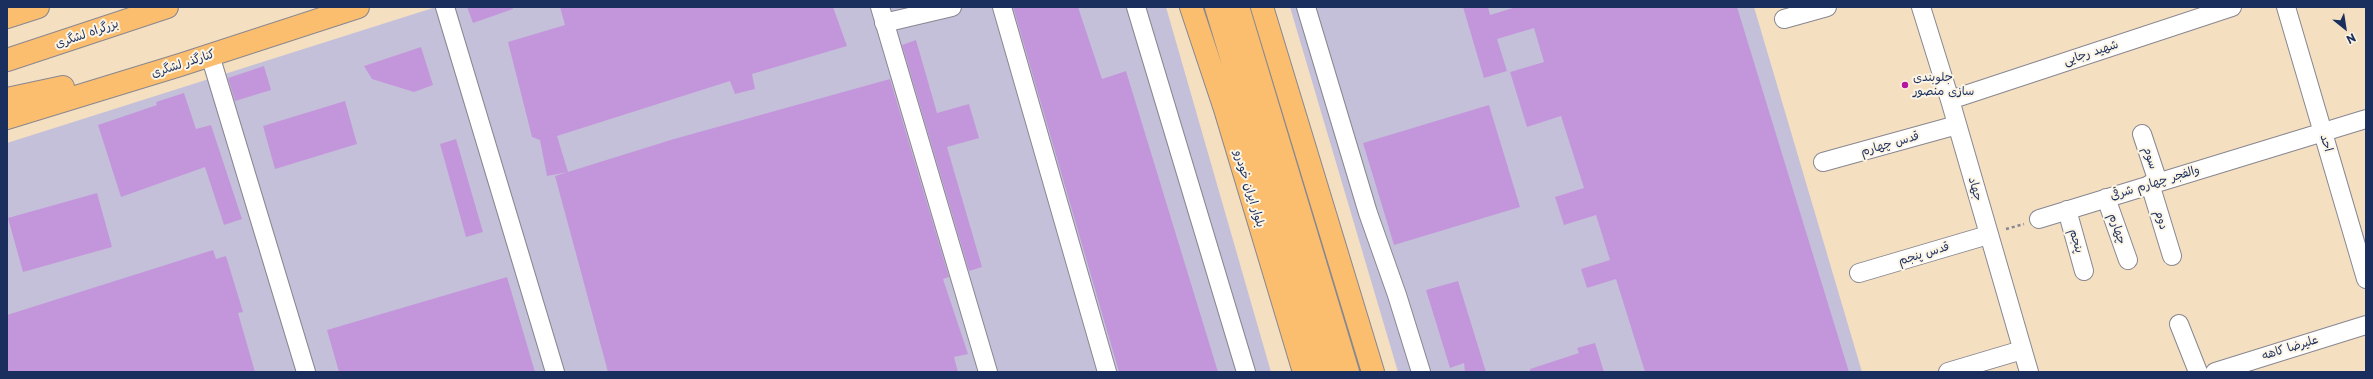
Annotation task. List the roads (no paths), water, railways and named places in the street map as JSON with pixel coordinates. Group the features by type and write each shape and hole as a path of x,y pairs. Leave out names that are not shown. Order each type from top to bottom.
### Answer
{"main road":[{"path":"7,17 38,7"},
{"name":"بزرگراه لشگری","path":"7,60 167,7"},
{"name":"کنارگذر لشگری","path":"7,118 180,65 358,7"},
{"name":"بلوار ایران خودرو","path":"1191,7 1225,109 1304,372"},
{"name":"بلوار ایران خودرو","path":"1216,7 1326,372"},
{"path":"1238,7 1348,372"},
{"path":"1262,7 1373,372"},
{"path":"7,99 180,65"}],"street":[{"path":"445,7 555,372"},
{"path":"952,7 882,15 988,372"},
{"path":"1002,7 1107,372"},
{"path":"1136,7 1246,372"},
{"path":"1306,7 1368,213 1397,295 1421,372"},
{"path":"1784,20 1827,7"},
{"name":"جهاد","path":"1921,7 1950,100 2029,372"},
{"name":"شهید رجایی","path":"1950,100 2232,7"},
{"name":"احد","path":"2286,7 2366,279"},
{"path":"210,55 306,372"},
{"name":"والفجر چهارم شرقی","path":"2039,219 2322,131 2366,119"},
{"name":"قدس چهارم","path":"1822,162 1957,125"},
{"name":"سوم","path":"2142,134 2154,183"},
{"name":"دوم","path":"2154,183 2172,256"},
{"name":"چهارم","path":"2106,198 2128,260"},
{"name":"پنجم","path":"2067,210 2084,271"},
{"name":"قدس پنجم","path":"1859,273 1988,235"},
{"path":"2180,324 2198,372"},
{"name":"علیرضا کاهه","path":"2215,372 2233,369 2366,325"},
{"path":"1948,372 2022,350"}],"place":[{"name":"جلوبندی سازی منصور","path":"1905,85"}]}
